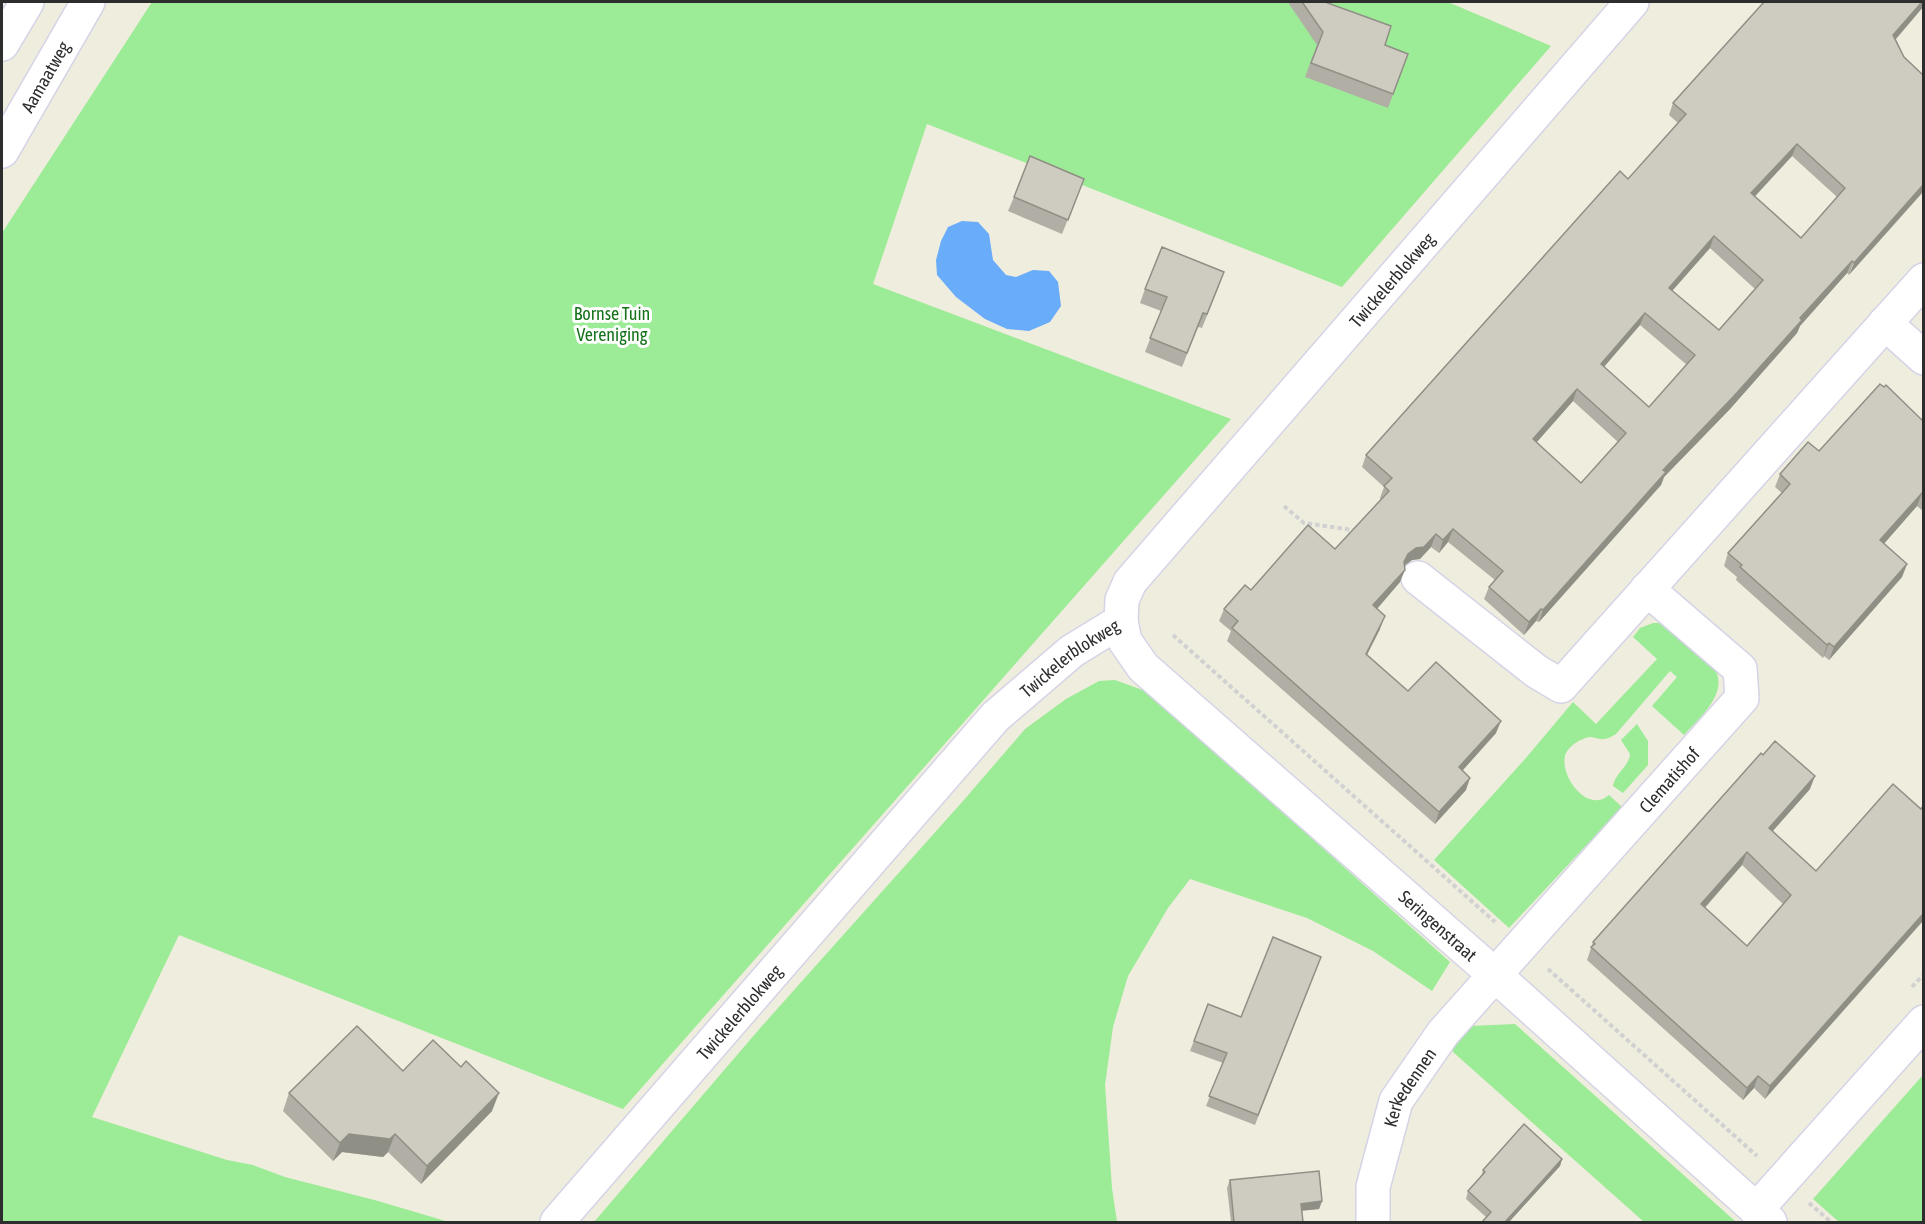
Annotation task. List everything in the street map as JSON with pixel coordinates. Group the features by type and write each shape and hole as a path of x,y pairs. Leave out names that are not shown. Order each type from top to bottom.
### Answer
{"street":[{"path":"2,44 27,2"},
{"name":"Aamaatweg","path":"2,151 88,2"},
{"name":"Twickelerblokweg","path":"557,1222 995,717 1072,651 1121,621 1122,600 1130,582 1632,2"},
{"path":"1418,578 1536,671 1561,686 1923,280"},
{"path":"1885,323 1923,358"},
{"name":"Clematishof","path":"1495,975 1742,698 1740,669 1647,589"},
{"name":"Seringenstraat","path":"1121,621 1125,641 1143,667 1495,975 1763,1216"},
{"name":"Kerkedennen","path":"1373,1222 1373,1187 1396,1101 1443,1033 1495,975"},
{"path":"1763,1216 1923,1022"}],"path":[{"path":"1284,507 1304,523 1353,530 1360,537"}],"green space":[{"name":"Bornse Tuin Vereniging","path":"152,2 1448,2 1551,46 1342,287 927,124 873,284 1231,419 623,1109 179,935 92,1117 227,1160 253,1165 285,1177 449,1222 2,1222 2,233"},
{"path":"1653,623 1673,628 1710,661 1717,674 1718,684 1712,702 1684,735 1652,706 1677,677 1670,671 1616,734 1606,739 1586,738 1568,749 1565,756 1567,774 1577,790 1593,800 1601,800 1609,795 1622,807 1509,928 1434,860 1573,702 1596,724 1657,659 1633,637 1640,628"},
{"path":"1115,680 1148,692 1450,962 1432,991 1373,951 1307,918 1190,879 1168,908 1128,976 1113,1027 1105,1085 1112,1188 1117,1222 594,1222 761,1027 1025,729 1066,699 1099,681"},
{"path":"1637,724 1648,741 1648,765 1623,793 1613,786 1630,754 1621,740"},
{"path":"1515,1024 1736,1222 1644,1222 1453,1052 1453,1045 1470,1026"},
{"path":"1923,1075 1923,1222 1839,1222 1813,1199"}],"water":[{"path":"962,221 978,222 989,234 993,260 1006,275 1016,277 1033,270 1049,271 1058,282 1061,306 1050,322 1029,331 1007,329 985,319 956,297 937,275 936,260 948,227"}],"building":[{"path":"1302,2 1325,2 1391,26 1385,45 1408,54 1393,94 1311,63 1323,32"},
{"path":"1764,2 1922,2 1893,35 1904,57 1923,75 1923,185 1854,263 1852,261 1800,318 1802,320 1734,396 1663,470 1666,472 1543,610 1541,609 1529,622 1489,587 1503,571 1453,529 1443,540 1436,534 1424,547 1416,548 1408,554 1404,562 1405,570 1373,605 1385,616 1366,654 1408,691 1436,662 1501,721 1459,767 1470,778 1439,812 1232,628 1238,621 1224,609 1245,585 1251,590 1308,525 1335,549 1389,491 1384,486 1392,478 1366,455 1620,171 1628,179 1686,114 1673,103","holes":["1797,144 1845,188 1801,238 1751,193","1714,236 1763,280 1719,330 1669,288","1645,313 1695,355 1649,407 1601,364","1577,389 1626,433 1581,483 1533,439"]},
{"path":"1030,156 1084,179 1068,220 1014,197"},
{"path":"1162,247 1224,272 1207,314 1203,313 1187,353 1150,338 1167,297 1145,289"},
{"path":"1880,384 1884,387 1886,385 1923,421 1923,494 1880,540 1907,564 1834,647 1829,643 1827,645 1740,567 1742,565 1728,553 1790,484 1780,474 1808,442 1819,451"},
{"path":"1775,741 1815,776 1769,828 1816,871 1893,784 1921,809 1923,806 1923,914 1770,1086 1758,1076 1747,1088 1591,947 1761,753 1763,755","holes":["1747,852 1791,895 1747,946 1701,904"]},
{"path":"1273,937 1321,957 1258,1115 1209,1096 1227,1053 1194,1041 1208,1004 1241,1017"},
{"path":"357,1026 403,1071 433,1040 461,1067 466,1061 499,1093 427,1166 395,1134 390,1139 349,1134 340,1143 289,1093"},
{"path":"1524,1124 1562,1159 1505,1222 1482,1222 1491,1212 1468,1191 1485,1172 1483,1170"},
{"path":"1319,1171 1322,1201 1301,1204 1303,1222 1234,1222 1230,1180"}]}
